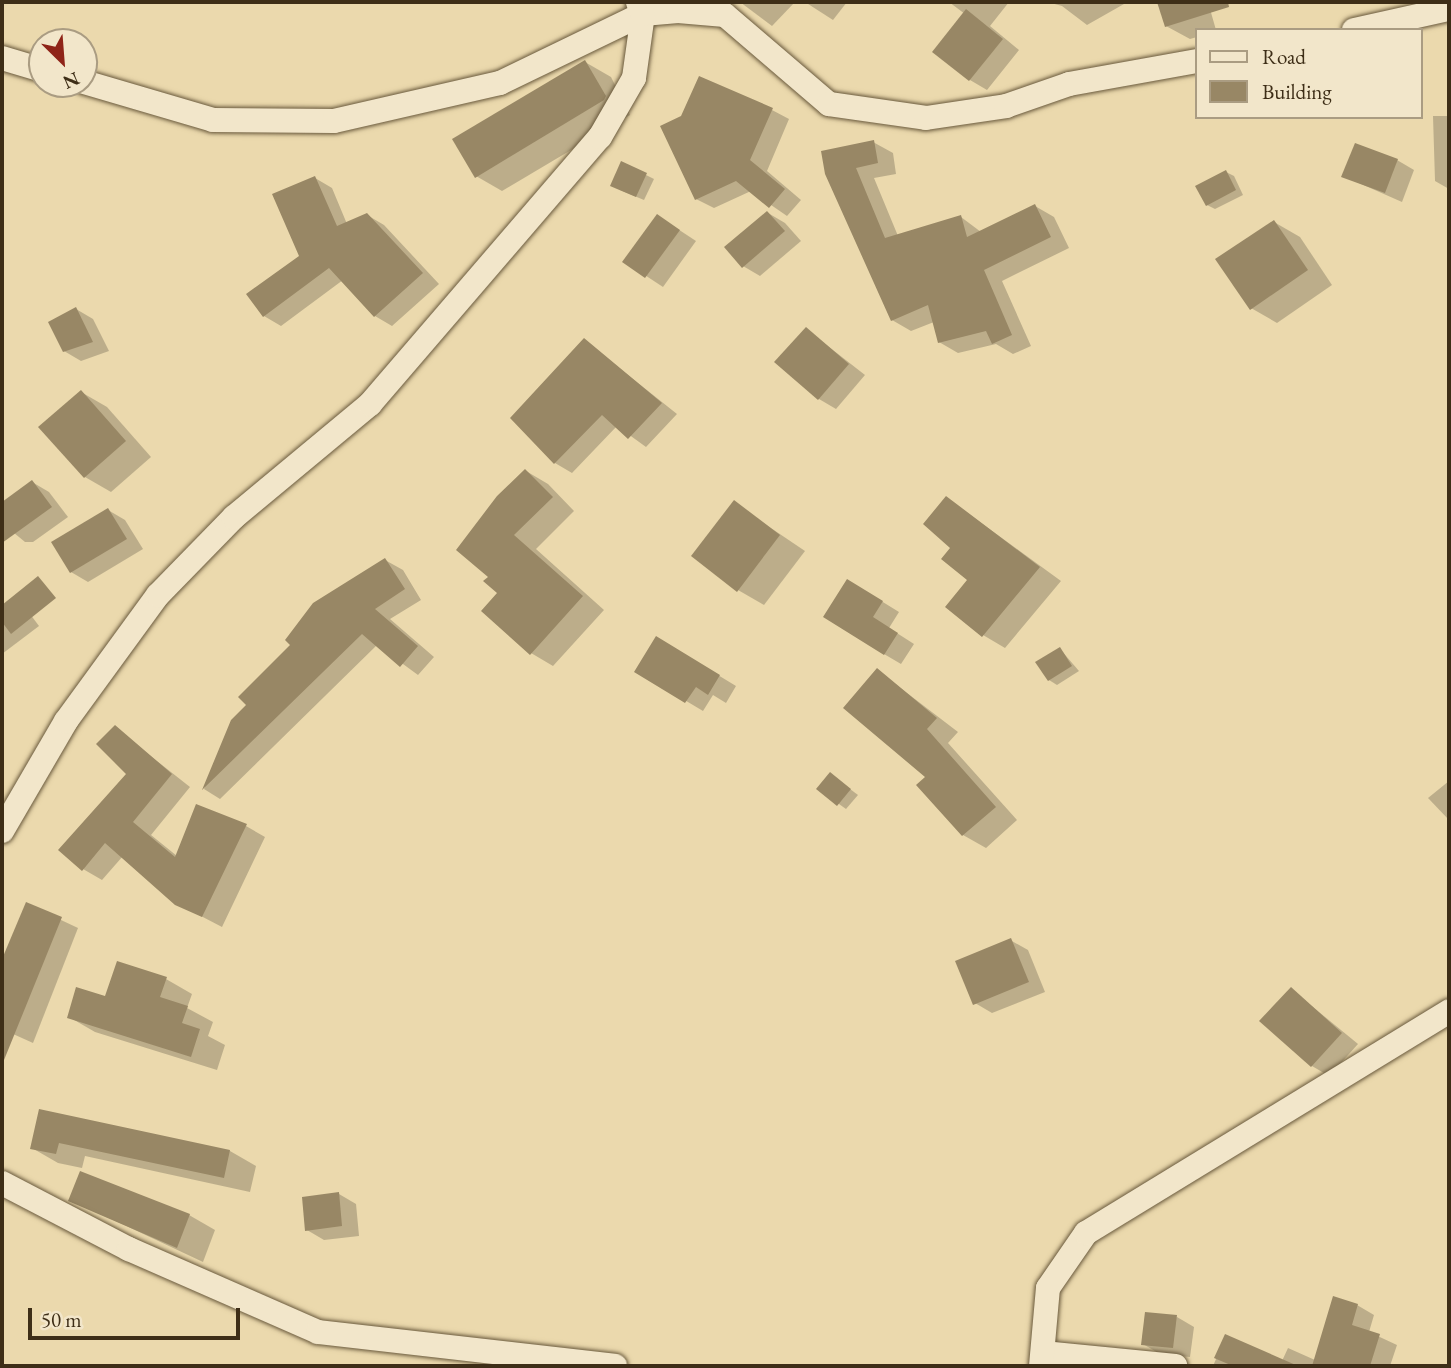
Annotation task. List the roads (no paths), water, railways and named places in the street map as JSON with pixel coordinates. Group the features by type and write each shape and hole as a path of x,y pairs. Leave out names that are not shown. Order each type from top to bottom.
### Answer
{"street":[{"path":"98,86 213,120 334,121 500,83 640,8 725,15 830,104 926,118 1006,106 1069,84 1196,61"},
{"path":"2,831 65,720 158,595 234,517 370,404 600,136 634,78 640,8"},
{"path":"1363,28 1449,9"},
{"path":"2,58 28,66"},
{"path":"1175,1366 1042,1360 1048,1288 1086,1233 1449,1011"},
{"path":"2,1183 129,1249 318,1332 615,1366"}]}
